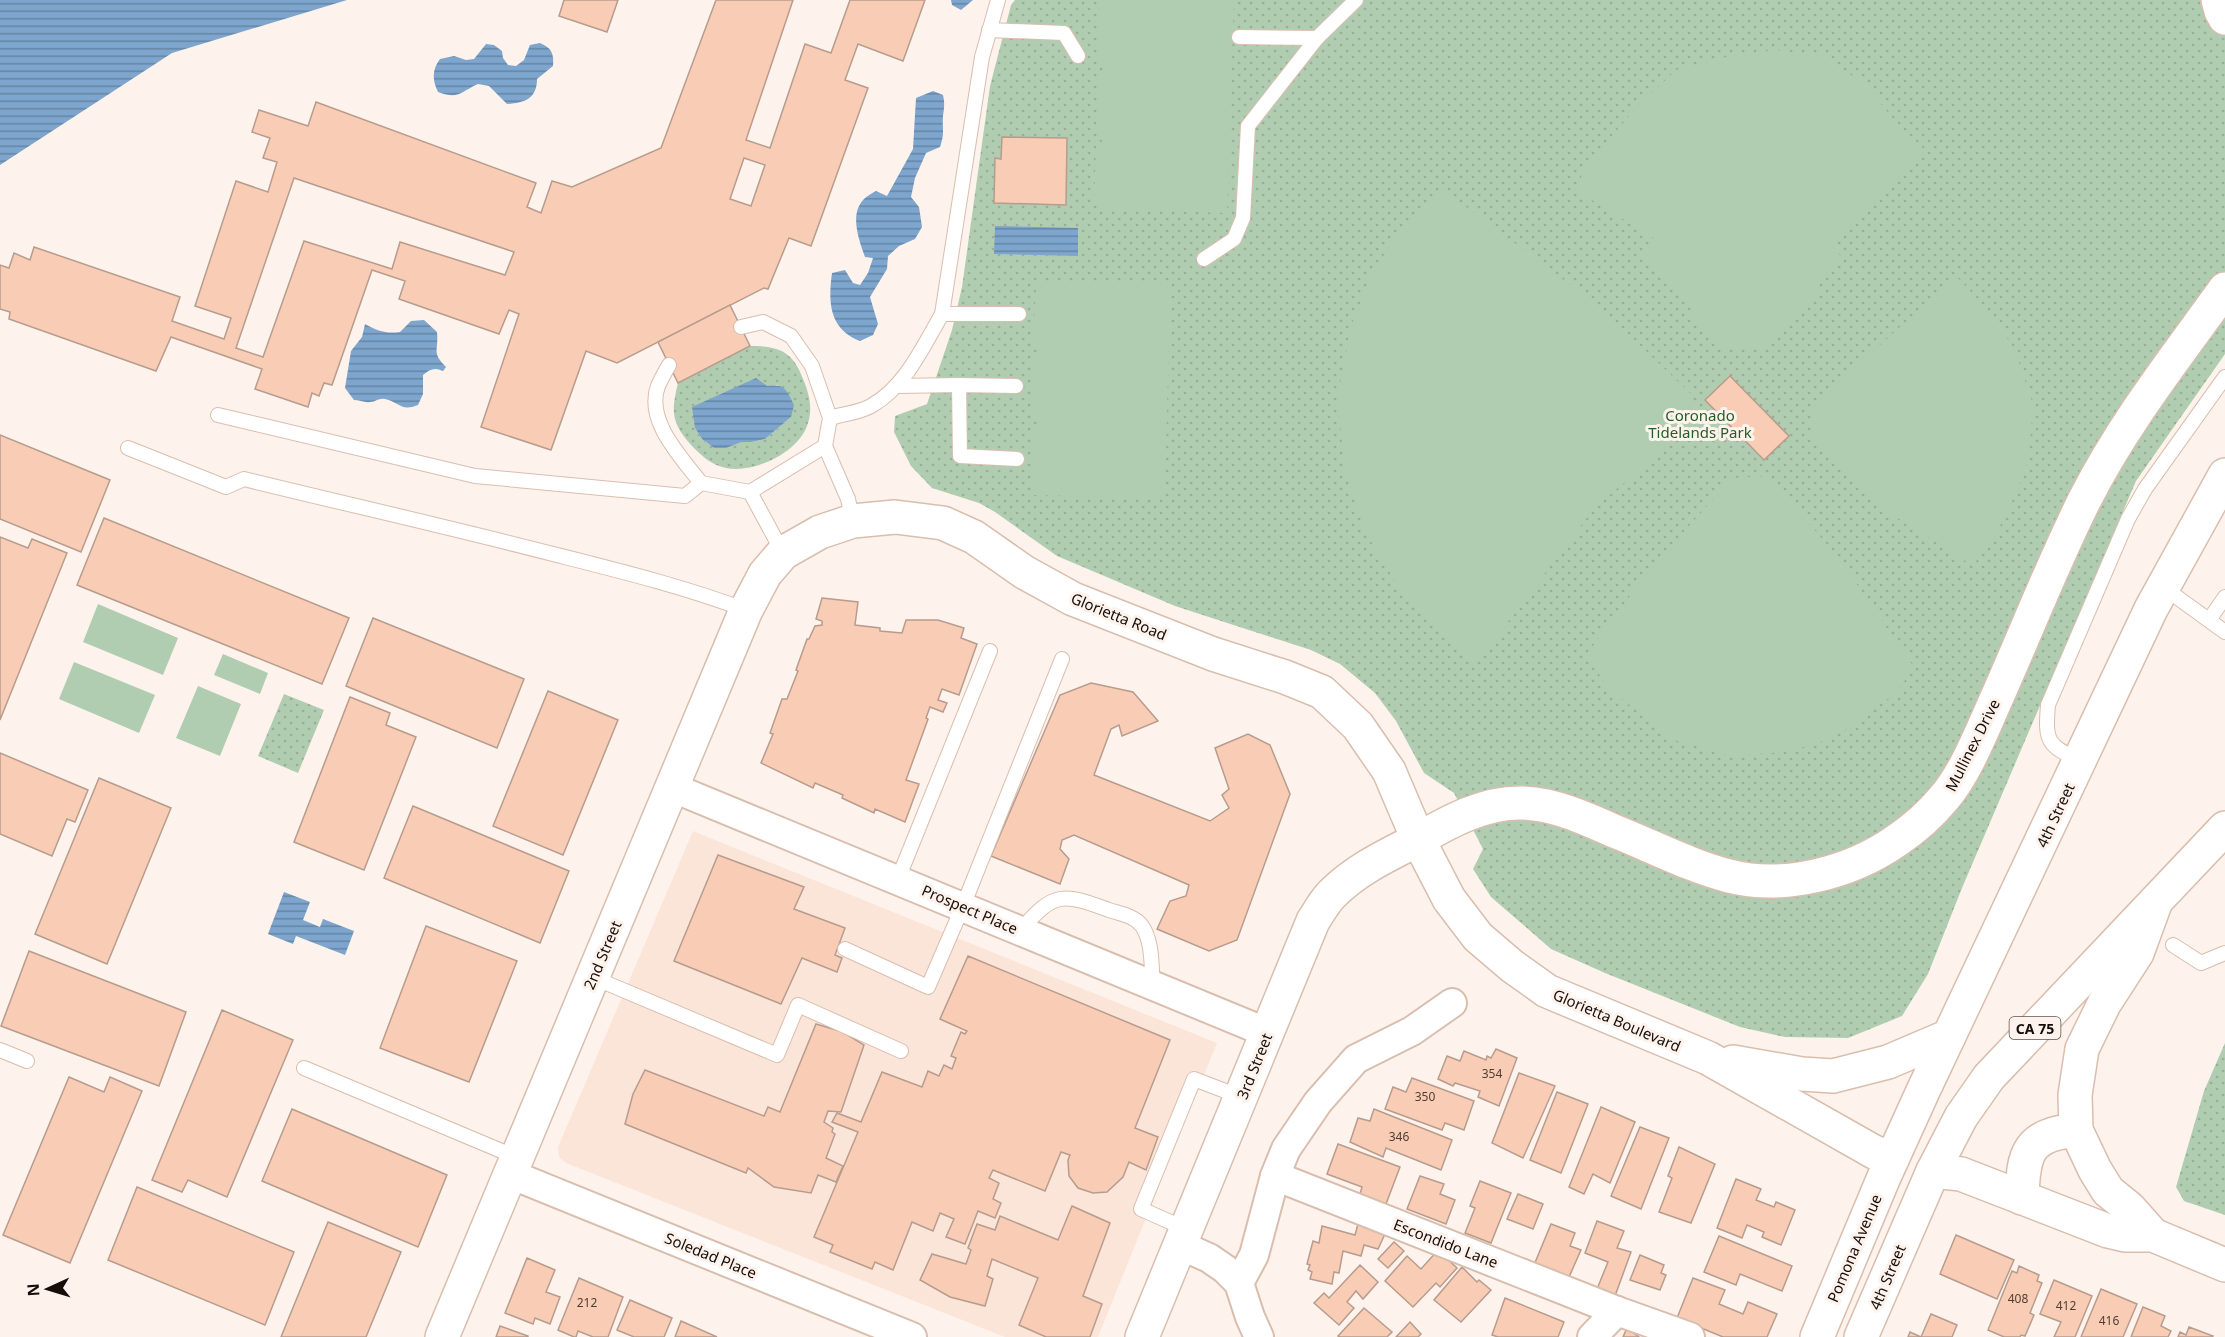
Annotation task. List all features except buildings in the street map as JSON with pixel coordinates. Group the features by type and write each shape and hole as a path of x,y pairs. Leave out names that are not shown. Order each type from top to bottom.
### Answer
{"main road":[{"path":"2218,0 2225,18"},
{"name":"Mullinex Drive","path":"1418,839 1446,822 1493,806 1520,803 1549,806 1696,865 1730,876 1758,880 1793,880 1832,871 1864,860 1894,843 1923,822 1947,796 1977,742 2084,501 2112,447 2225,289"},
{"name":"4th Street","path":"1892,1159 2163,587 2225,475"},
{"name":"Glorietta Road","path":"774,563 820,532 853,521 896,517 943,523 974,537 1024,572 1073,599 1212,654 1285,677 1322,692 1358,726 1389,771 1418,839"},
{"name":"2nd Street","path":"442,1337 746,610 774,563"},
{"name":"4th Street","path":"1861,1337 1933,1171 1961,1117 1989,1077 2225,828"},
{"name":"3rd Street","path":"1142,1337 1313,921 1329,897 1351,877 1418,839"},
{"name":"Glorietta Boulevard","path":"1418,839 1449,899 1478,937 1512,966 1547,991 1708,1058 1874,1152 1892,1159"},
{"path":"2153,1235 2129,1208 2108,1191 2095,1170 2076,1130 2075,1095 2082,1049 2104,1004 2137,953 2156,901"},
{"name":"Glorietta Boulevard","path":"1708,1058 1802,1074 1833,1076 1888,1062 1949,1036"},
{"path":"2022,1198 2022,1178 2026,1156 2039,1139 2057,1132 2076,1130"},
{"name":"Pomona Avenue","path":"1818,1337 1892,1159"},
{"path":"1933,1171 1961,1174 2108,1231 2125,1235 2153,1235 2225,1265"}],"street":[{"name":"Prospect Place","path":"671,787 1268,1033"},
{"path":"1239,1282 1254,1255 1275,1176 1286,1149 1318,1102 1356,1059 1412,1031 1452,1003"},
{"name":"Soledad Place","path":"513,1165 912,1337"},
{"name":"Escondido Lane","path":"1275,1176 1617,1311 1690,1337"},
{"path":"1183,1237 1226,1269 1239,1282 1259,1337"},
{"path":"1593,1337 1617,1311"}],"lane":[{"path":"830,418 870,407 897,386 922,350 942,314 982,57 998,0"},
{"path":"1204,259 1234,239 1243,218 1248,126 1317,38 1356,0"},
{"path":"989,30 1064,33 1078,56"},
{"path":"1239,37 1317,38"},
{"path":"942,314 1019,314"},
{"path":"741,327 763,322 791,336 812,366 830,418 825,446 848,498 853,521"},
{"path":"669,365 657,388 657,412 665,435 700,483 750,492 825,446"},
{"path":"2080,760 2058,751 2050,742 2047,722 2048,705 2128,519 2145,489 2225,377"},
{"path":"959,385 960,456 1017,459"},
{"path":"897,386 1016,386"},
{"path":"218,415 475,476 685,496 700,483"},
{"path":"128,448 225,488 244,479 390,513 655,580 705,594 746,610"},
{"path":"750,492 774,563"},
{"path":"2163,587 2225,632"},
{"path":"2209,620 2225,597"},
{"path":"898,879 990,651"},
{"path":"845,949 928,987 1062,659"},
{"path":"1021,930 1037,912 1054,900 1075,897 1136,919 1143,928 1149,945 1153,985"},
{"path":"2173,945 2201,963 2225,953"},
{"path":"592,977 777,1055 798,1005 901,1051"},
{"path":"0,1050 27,1061"},
{"path":"304,1068 513,1165"},
{"path":"1183,1237 1142,1209 1194,1078 1241,1097"}],"shaded area":[{"path":"693,831 1217,1043 1098,1337 1005,1337 566,1163 559,1157 558,1147"}],"green space":[{"name":"Coronado Tidelands Park","path":"1015,0 2225,0 2225,354 2136,481 1962,888 1928,974 1902,1016 1848,1038 1785,1037 1740,1027 1551,949 1491,897 1473,869 1483,849 1454,793 1424,773 1396,721 1375,693 1340,664 1311,650 1175,606 1057,556 979,503 932,488 911,466 894,432 895,416 927,404 952,330 962,287 990,86 1011,5"},
{"path":"1100,0 1234,0 1227,213 1102,209 1094,201 1096,147 1104,139 1096,131 1098,77 1107,68 1098,58"},
{"path":"1774,50 1823,55 1865,85 1896,122 1926,151 1833,247 1844,260 1815,286 1819,291 1796,314 1799,317 1766,349 1723,349 1691,316 1696,311 1672,287 1674,284 1644,256 1657,240 1574,189 1593,157 1640,104 1676,70 1726,57"},
{"path":"1441,188 1600,307 1690,393 1692,426 1595,507 1474,667 1397,584 1365,532 1344,467 1338,396 1351,326 1373,271 1402,228"},
{"path":"1958,278 1987,309 2014,348 2033,404 2029,457 2017,491 2000,526 1973,566 1885,510 1811,434 1812,407 1902,325"},
{"path":"1045,281 1170,284 1165,498 1031,495 1033,430 1040,422 1032,413 1034,358 1042,351 1033,341 1036,286"},
{"path":"750,346 776,349 789,356 799,369 810,401 808,423 796,443 774,459 750,468 721,467 699,453 676,424 674,402 678,383","holes":["778,385 791,417 765,439 752,442 741,441 714,448 702,439 695,428 767,386"]},
{"path":"1768,476 1837,556 1914,667 1897,692 1847,729 1814,745 1772,753 1728,755 1674,740 1609,689 1586,655 1653,565 1733,478"},
{"path":"98,604 178,638 163,675 83,642"},
{"path":"223,654 268,673 260,694 214,675"},
{"path":"74,662 155,695 139,733 59,699"},
{"path":"198,686 241,704 220,756 176,738"},
{"path":"284,694 324,710 298,773 258,756"},
{"path":"2225,1043 2225,1215 2184,1201 2176,1187 2204,1091"}],"water":[{"path":"0,0 347,0 172,53 0,165"},
{"path":"951,0 973,0 961,10 952,5"},
{"path":"540,43 551,52 553,66 537,79 535,91 524,101 507,104 489,86 478,84 455,95 438,92 434,75 435,67 440,59 454,56 466,60 474,59 486,44 494,45 502,51 503,58 508,65 516,66 524,60 530,45"},
{"path":"933,91 943,95 942,138 940,147 926,153 915,178 911,197 919,207 922,227 915,239 899,246 888,256 887,269 870,297 878,324 873,335 860,341 850,336 836,322 830,294 832,273 845,270 853,283 860,285 868,273 873,258 865,257 858,235 856,219 859,205 876,191 887,196 913,149 916,98"},
{"path":"995,226 1078,228 1078,256 994,254"},
{"path":"424,320 437,332 437,354 446,367 443,371 433,369 423,375 423,394 418,405 404,407 385,399 368,402 354,400 345,388 351,351 362,337 365,324 382,331 395,333 400,332 411,321"},
{"path":"756,378 767,386 778,386 787,391 794,405 791,417 765,439 741,442 726,448 714,448 702,439 695,428 692,407"},
{"path":"284,892 310,902 303,920 320,927 323,919 354,931 345,955 296,936 293,944 268,934"}]}
